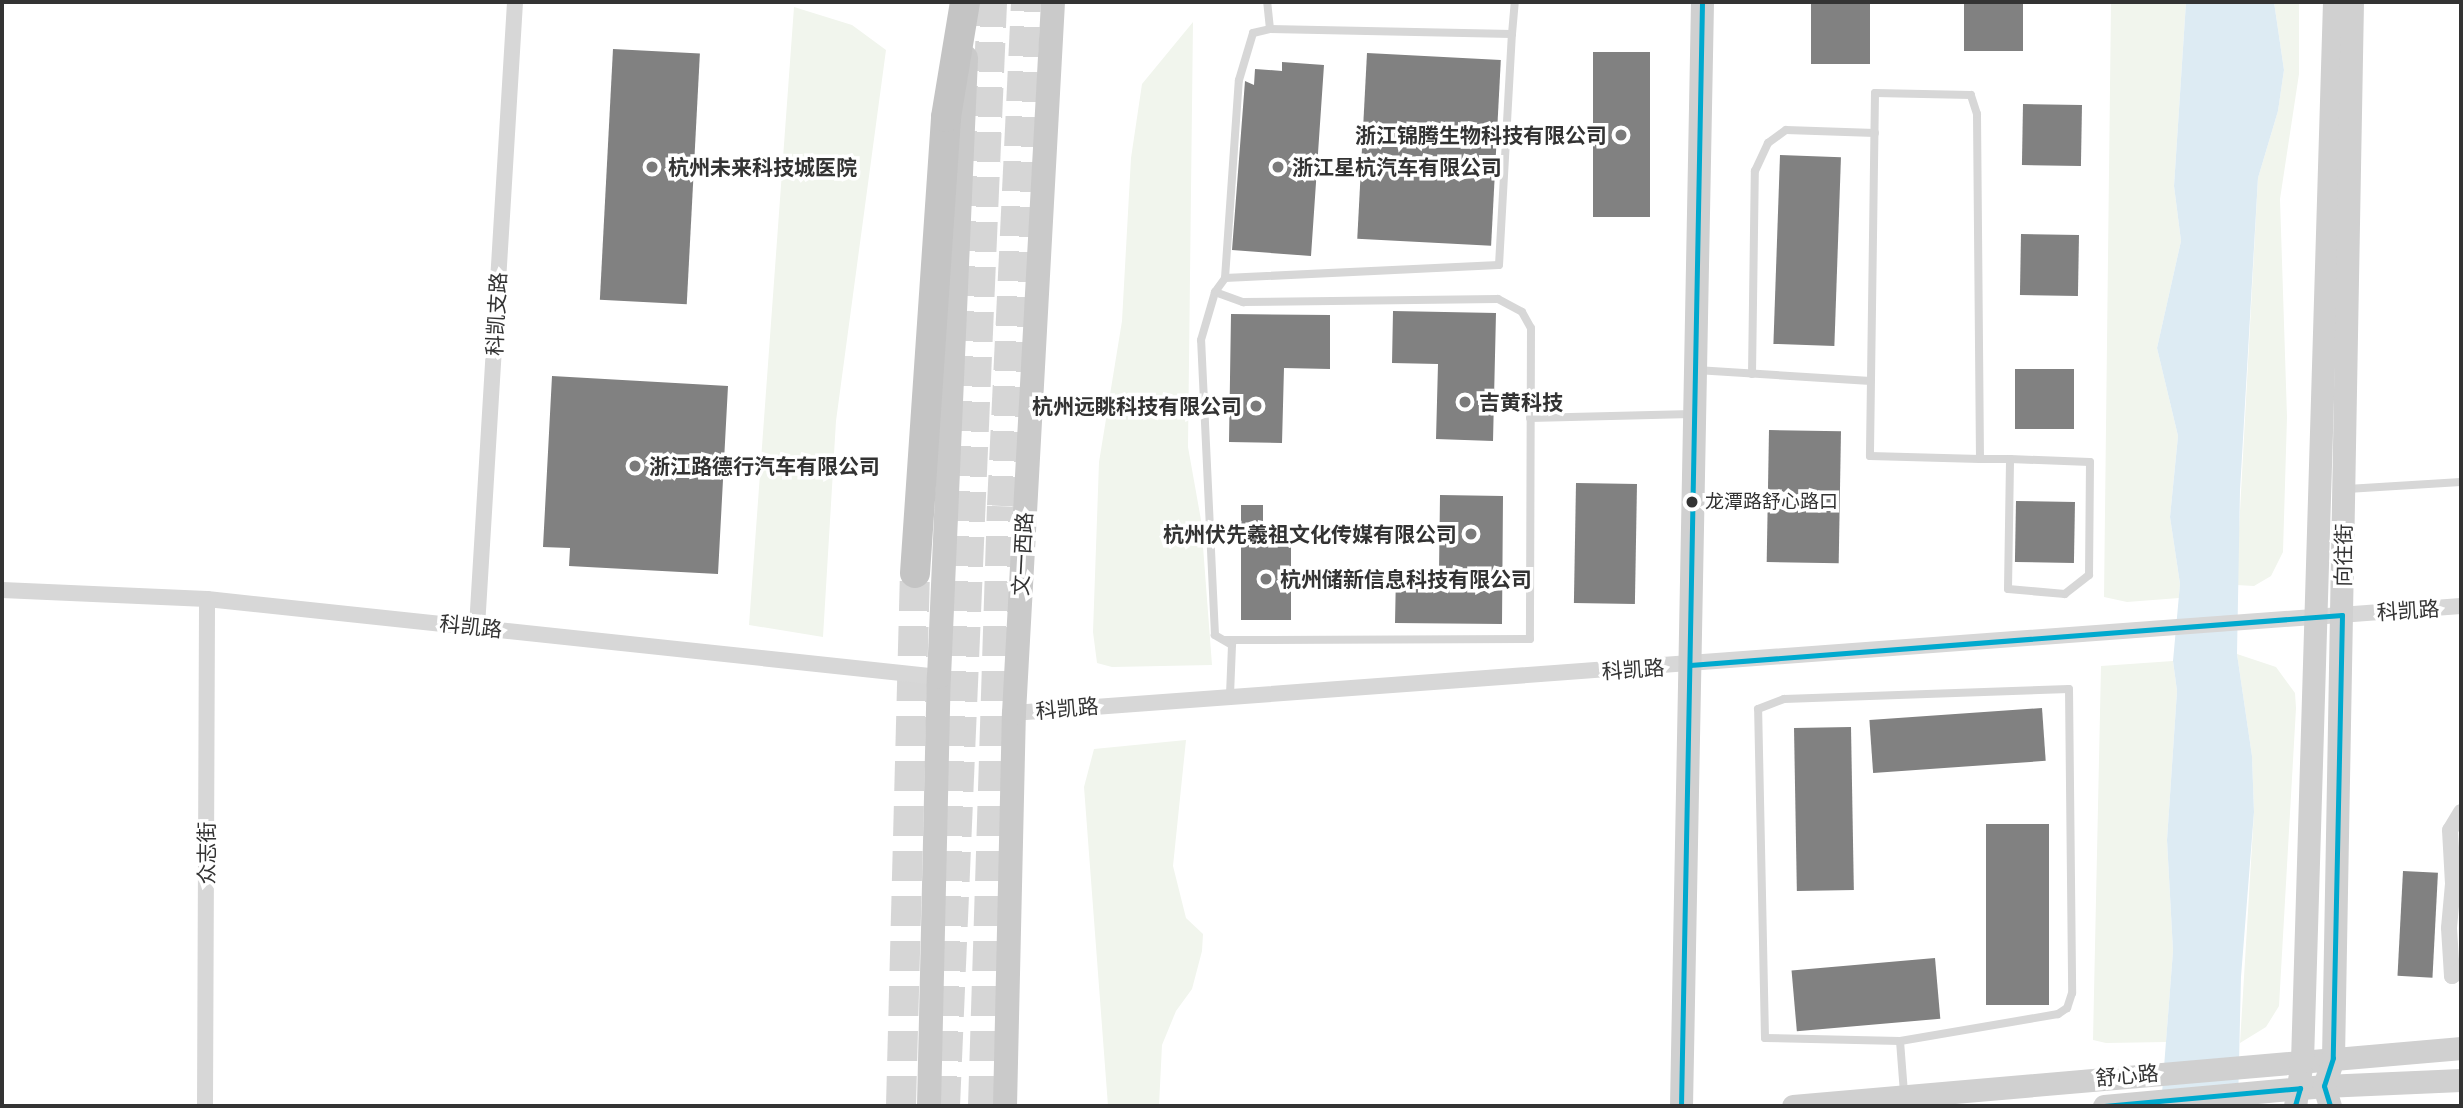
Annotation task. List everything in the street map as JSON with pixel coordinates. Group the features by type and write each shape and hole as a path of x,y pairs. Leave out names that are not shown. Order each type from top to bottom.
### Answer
{"highway":[{"path":"915,573 946,117 966,2"}],"main road":[{"path":"929,1106 939,677 966,2"},
{"name":"文一西路","path":"1005,1106 1014,713 1053,2"}],"street":[{"name":"科凯支路","path":"477,626 514,2"},
{"path":"1681,1106 1702,2"},
{"name":"向往街","path":"2298,1100 2302,1061 2334,2"},
{"name":"向往街","path":"2325,1100 2333,1058 2352,2"},
{"name":"科凯路","path":"2,590 206,599 939,677"},
{"name":"众志街","path":"205,1106 206,599"},
{"name":"科凯路","path":"1014,713 2461,606"},
{"path":"2461,812 2450,830 2453,884 2449,929 2452,976 2461,970"},
{"name":"舒心路","path":"1793,1106 1904,1093 2461,1048"},
{"name":"舒心路","path":"2104,1106 2244,1094 2325,1100 2461,1080"}],"lane":[{"path":"1267,2 1270,29"},
{"path":"1225,278 1499,265 1515,2"},
{"path":"1230,695 1232,645 1215,635 1201,340 1215,292 1225,278 1239,80 1253,33 1270,29 1512,34"},
{"path":"1980,458 1977,114 1971,95 1875,93 1870,456 1980,458 2010,459 2090,462 2090,575 2065,594 2008,589 2010,459"},
{"path":"1752,374 1755,171 1768,144 1786,130 1875,133"},
{"path":"1215,292 1243,302 1497,299 1522,312 1531,328 1531,639 1225,640"},
{"path":"1695,370 1871,380"},
{"path":"1530,418 1694,414"},
{"path":"2344,489 2461,482"},
{"path":"2069,689 2072,993 2067,1008 2058,1014 1900,1041 1765,1038 1758,709 1784,699 2069,689"},
{"path":"1900,1041 1904,1093"}],"shaded area":[{"path":"2111,2 2186,2 2174,186 2181,241 2157,348 2178,436 2170,517 2180,584 2179,598 2127,602 2104,597"},
{"path":"2186,2 2274,2 2284,70 2278,111 2258,178 2240,491 2237,654 2252,756 2254,812 2241,977 2238,1106 2161,1106 2173,951 2167,840 2177,691 2173,661 2180,584 2170,517 2178,436 2157,348 2181,241 2174,186"},
{"path":"2274,2 2299,2 2299,74 2280,199 2287,417 2283,552 2271,576 2254,586 2236,585 2258,178 2278,111 2284,70"},
{"path":"794,7 852,25 886,50 836,421 823,637 749,625"},
{"path":"1193,22 1188,447 1201,520 1212,665 1112,667 1097,663 1093,632 1099,462 1122,321 1131,158 1142,84"},
{"path":"2237,654 2276,667 2295,693 2296,708 2279,1006 2266,1027 2240,1043 2254,812 2252,756"},
{"path":"2173,661 2177,691 2167,840 2173,951 2166,1042 2106,1043 2093,1040 2101,666"},
{"path":"1186,740 1173,866 1186,918 1203,934 1202,951 1192,989 1176,1011 1162,1045 1159,1106 1108,1106 1084,787 1094,749"}],"building":[{"path":"1964,2 2023,2 2023,51 1964,51"},
{"path":"1811,4 1870,4 1870,64 1811,64"},
{"name":"杭州未来科技城医院","path":"613,49 700,54 687,304 600,300"},
{"name":"浙江锦腾生物科技有限公司","path":"1593,52 1650,52 1650,217 1593,217"},
{"path":"1367,53 1501,60 1491,246 1357,239"},
{"name":"浙江星杭汽车有限公司","path":"1282,62 1324,65 1311,256 1232,250 1245,81 1254,85 1255,69 1282,71"},
{"path":"2023,104 2082,105 2081,166 2022,165"},
{"path":"1780,155 1841,157 1834,346 1773,344"},
{"path":"2021,234 2079,235 2078,296 2020,295"},
{"name":"吉黄科技","path":"1393,311 1496,313 1493,441 1436,439 1438,364 1392,363"},
{"name":"杭州远眺科技有限公司","path":"1231,314 1330,315 1330,369 1284,368 1282,443 1229,442"},
{"path":"2015,369 2074,369 2074,429 2015,429"},
{"name":"浙江路德行汽车有限公司","path":"552,376 728,386 718,574 569,566 570,548 543,547"},
{"path":"1769,430 1841,431 1839,563 1767,562"},
{"path":"1576,483 1637,484 1635,604 1574,603"},
{"name":"杭州伏先羲祖文化传媒有限公司","path":"1440,495 1503,496 1502,624 1395,623 1396,573 1439,573"},
{"path":"2016,501 2075,502 2074,563 2015,562"},
{"name":"杭州储新信息科技有限公司","path":"1241,505 1263,505 1263,538 1291,538 1291,620 1241,620"},
{"path":"2042,708 2046,761 1873,773 1869,720"},
{"path":"1851,727 1854,890 1797,891 1794,728"},
{"path":"1986,824 2049,824 2049,1005 1986,1005"},
{"path":"2403,871 2438,873 2432,978 2398,976"},
{"path":"1935,958 1940,1019 1797,1031 1792,971"}],"tunnel":[{"path":"945,1106 992,2"},
{"path":"983,1106 1002,506 1026,2"},
{"path":"901,1106 915,573"}],"transit line":[{"path":"1681,1106 1702,2"},
{"path":"1690,665 2342,615 2333,1058 2324,1086 2330,1106"},
{"path":"2104,1106 2300,1088 2295,1106"}],"place":[{"name":"浙江锦腾生物科技有限公司","path":"1621,135"},
{"name":"杭州未来科技城医院","path":"652,167"},
{"name":"浙江星杭汽车有限公司","path":"1278,167"},
{"name":"吉黄科技","path":"1465,402"},
{"name":"杭州远眺科技有限公司","path":"1256,406"},
{"name":"浙江路德行汽车有限公司","path":"635,466"},
{"name":"龙潭路舒心路口","path":"1692,502"},
{"name":"杭州伏先羲祖文化传媒有限公司","path":"1471,534"},
{"name":"杭州储新信息科技有限公司","path":"1266,579"}]}
